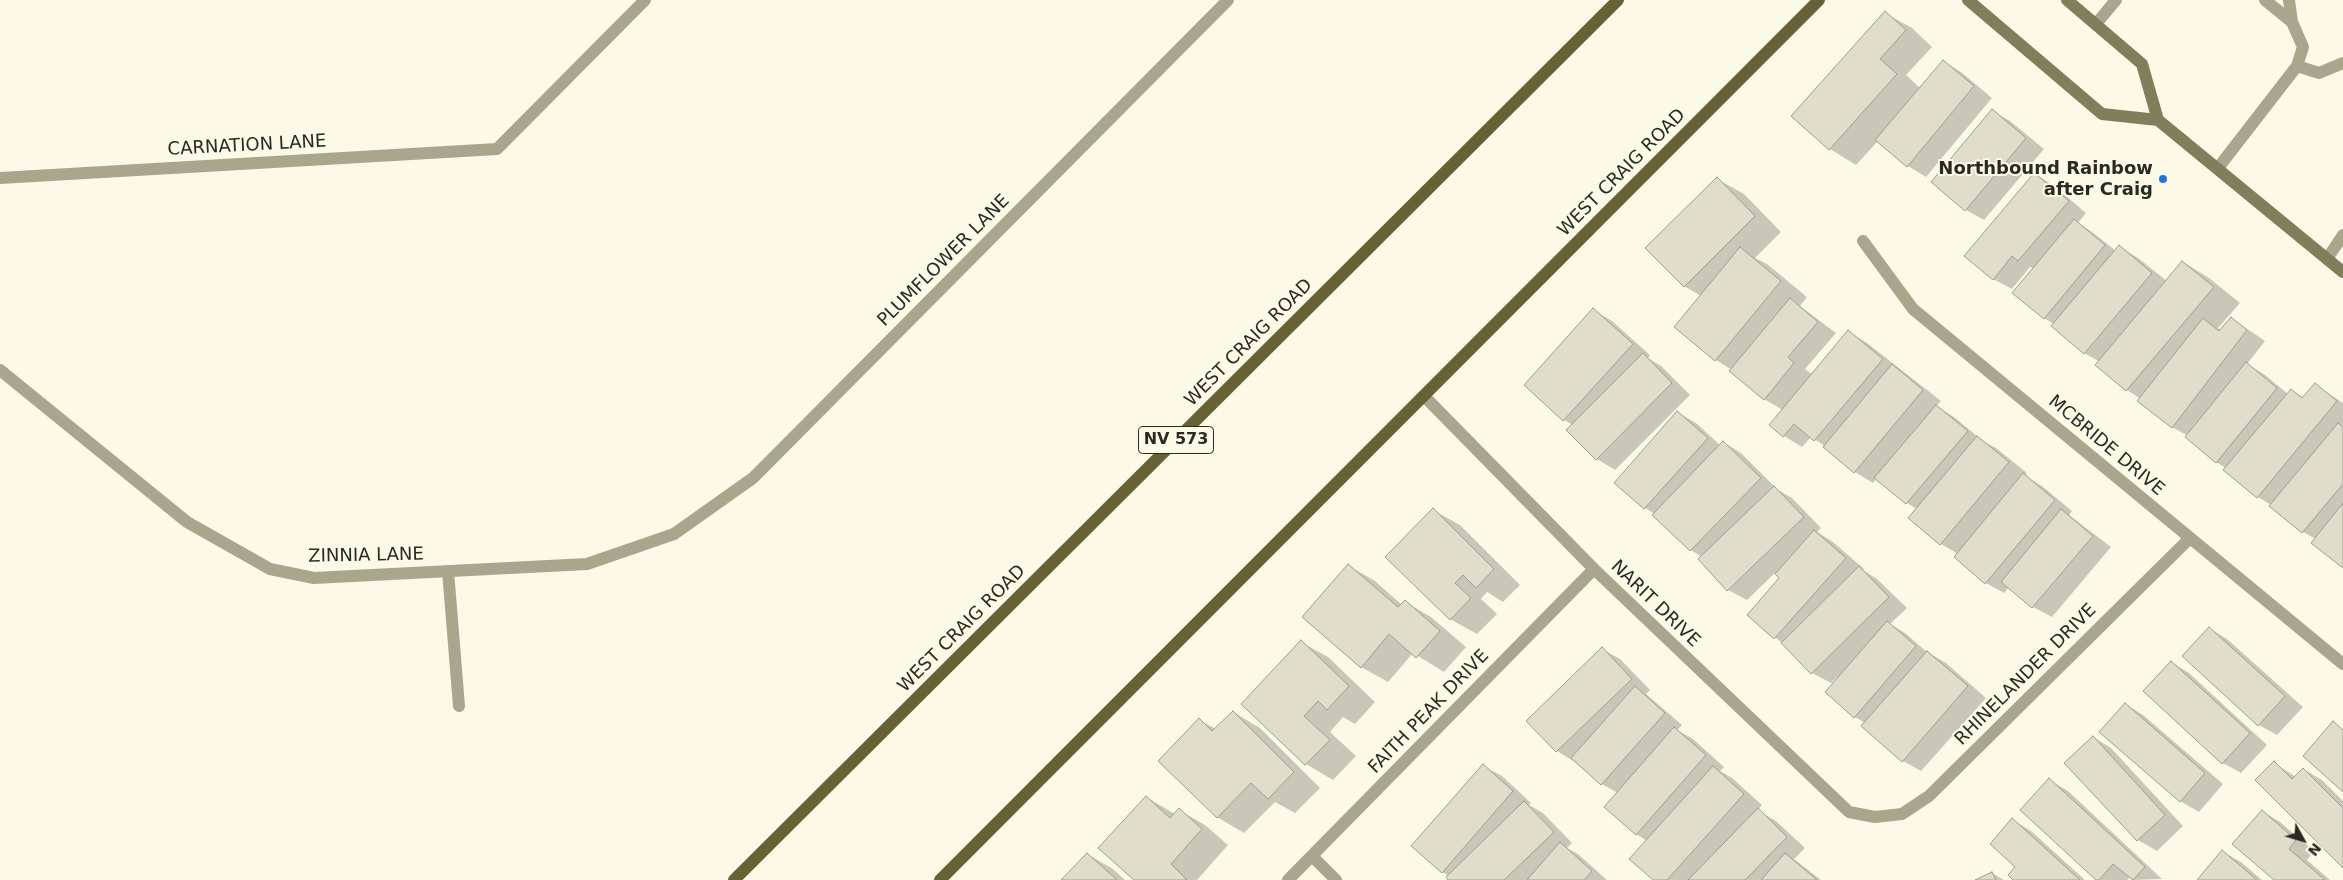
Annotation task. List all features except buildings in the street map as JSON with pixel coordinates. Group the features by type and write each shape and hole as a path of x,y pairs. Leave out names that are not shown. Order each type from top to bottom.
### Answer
{"main road":[{"name":"WEST CRAIG ROAD","path":"734,880 1618,0"},
{"name":"WEST CRAIG ROAD","path":"940,880 1819,0"},
{"path":"1968,0 2102,114 2158,120 2343,272"},
{"path":"2067,0 2142,64 2158,120"}],"street":[{"name":"CARNATION LANE","path":"0,178 497,149 646,0"},
{"name":"PLUMFLOWER LANE","path":"674,534 753,478 1228,0"},
{"path":"2096,24 2116,0"},
{"path":"2265,0 2292,22"},
{"path":"2218,168 2297,66 2303,47 2292,22 2289,0"},
{"path":"2297,66 2319,73 2343,63"},
{"path":"2327,259 2343,235"},
{"name":"MCBRIDE DRIVE","path":"1863,241 1913,309 2343,664"},
{"name":"ZINNIA LANE","path":"0,370 187,522 270,569 314,578 587,564 674,534"},
{"name":"NARIT DRIVE","path":"1424,396 1594,569 1849,812 1875,816"},
{"name":"RHINELANDER DRIVE","path":"1875,816 1902,814 1929,796 2190,538"},
{"name":"FAITH PEAK DRIVE","path":"1288,880 1594,569"},
{"path":"448,572 459,706"},
{"path":"1312,856 1336,880"}],"place":[{"name":"Northbound Rainbow after Craig","path":"2163,179"}]}
